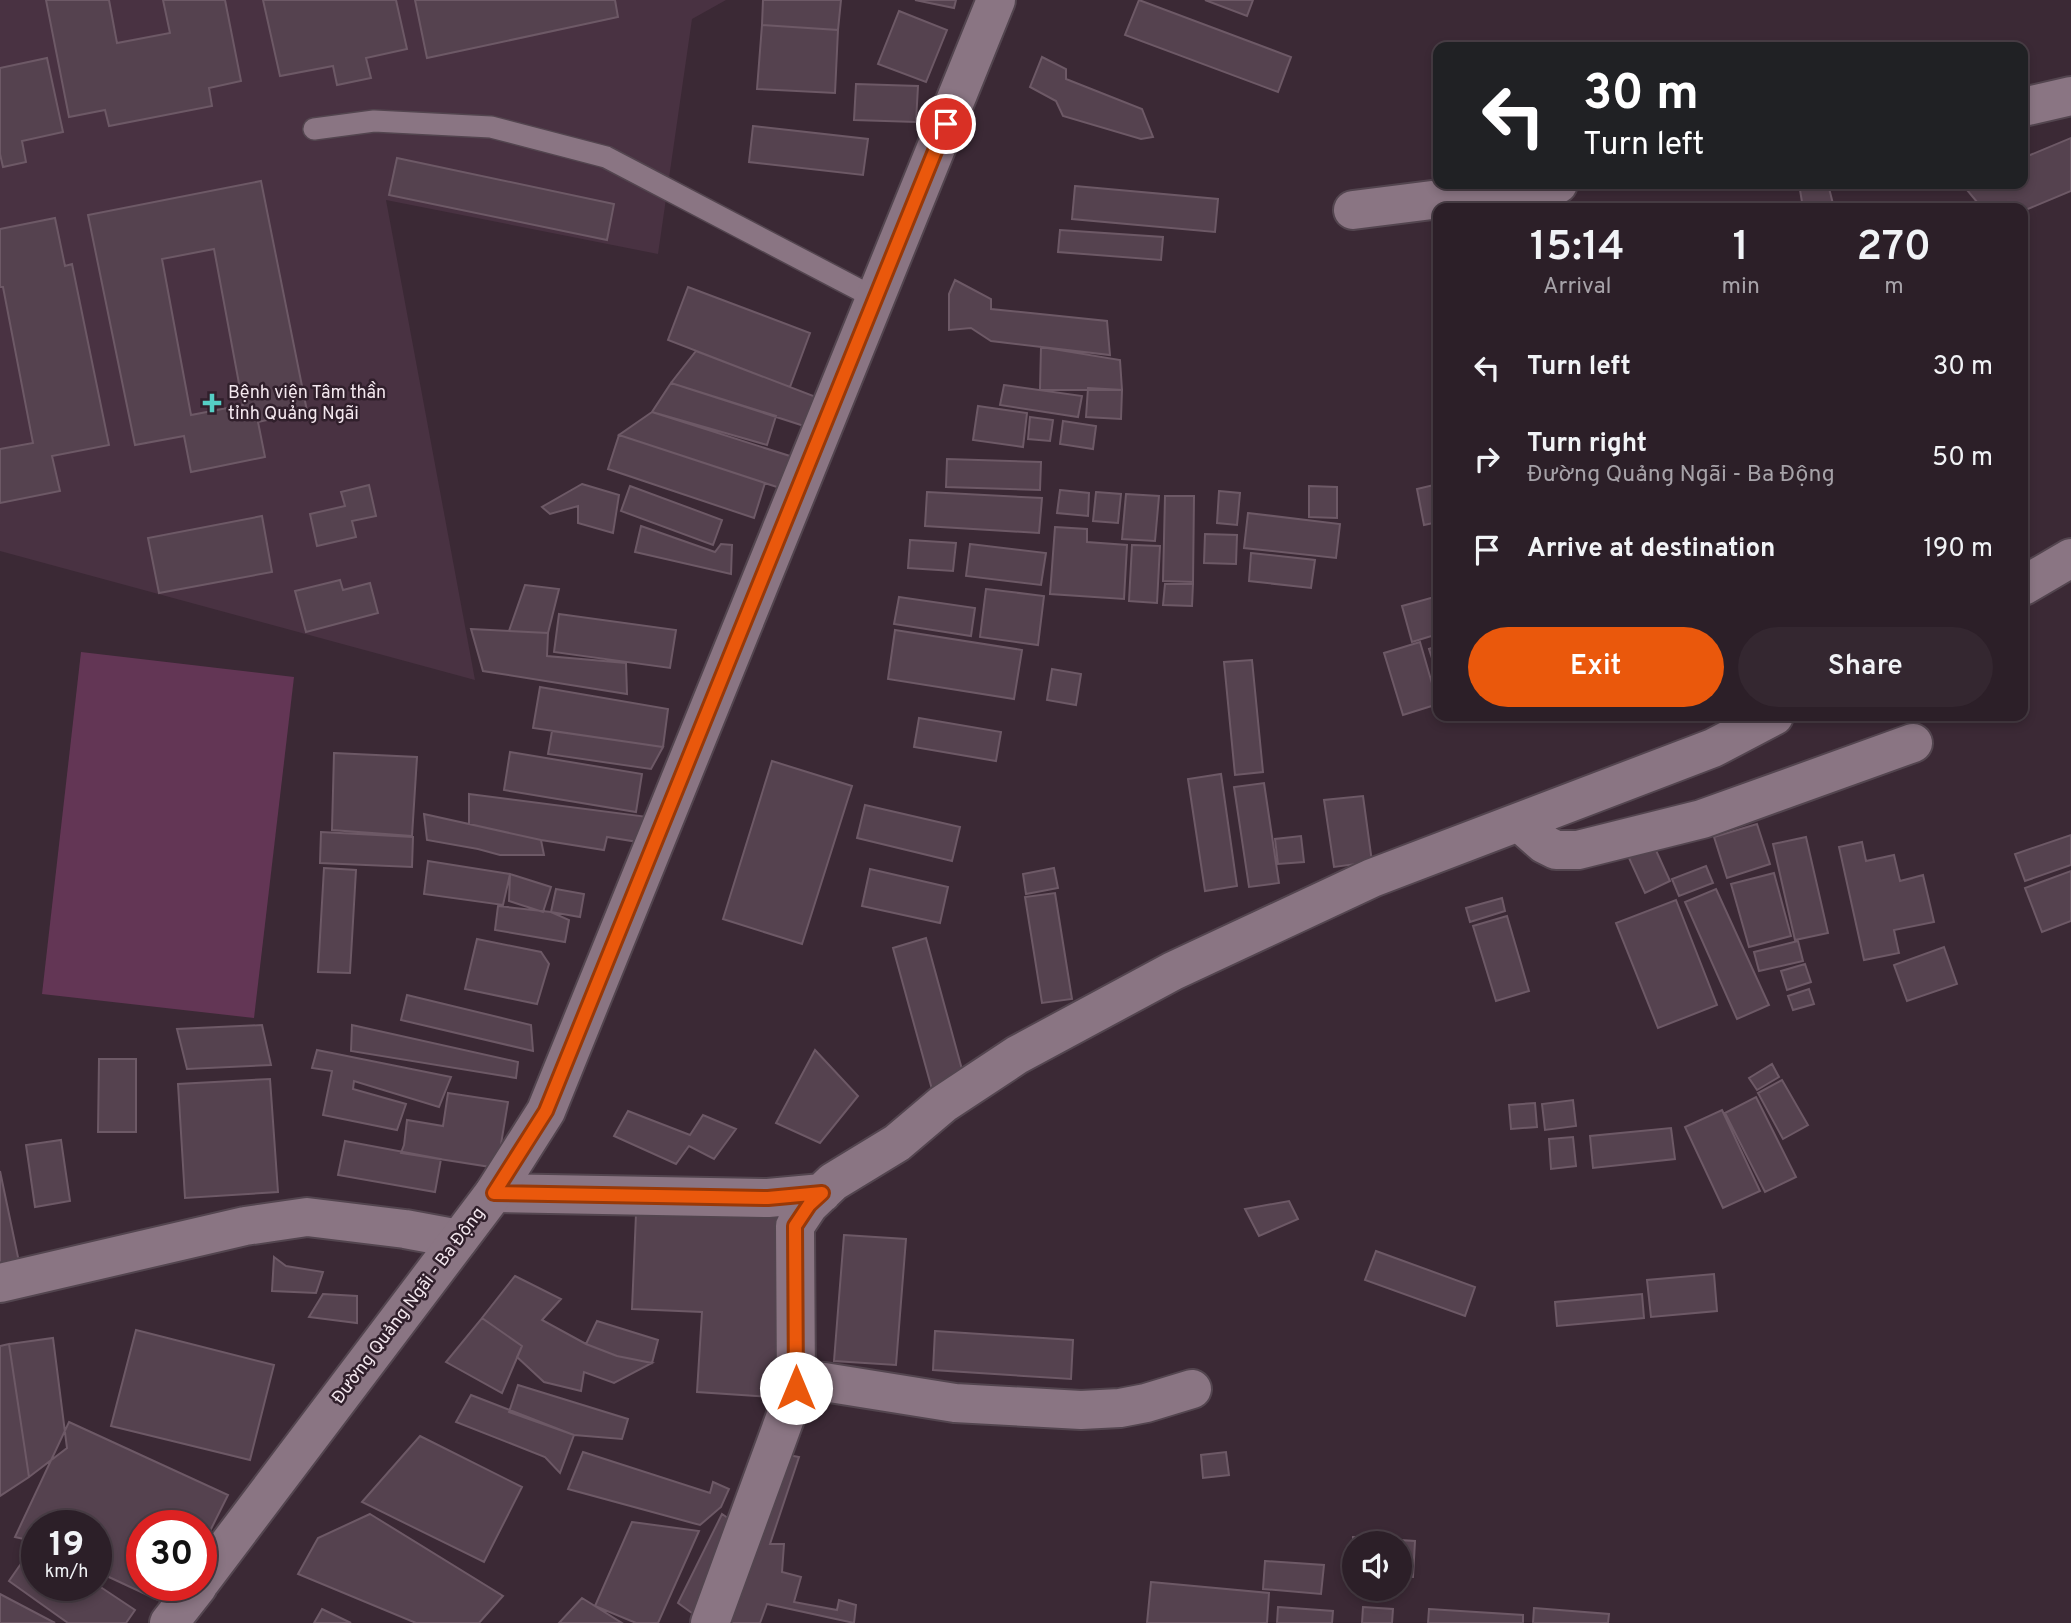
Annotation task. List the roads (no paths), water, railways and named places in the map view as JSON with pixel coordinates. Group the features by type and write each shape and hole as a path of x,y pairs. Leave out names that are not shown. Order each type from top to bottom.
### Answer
{"street":[{"name":"Đường Quảng Ngãi - Ba Động","path":"217,1560 494,1193 546,1111 996,0"},
{"path":"2028,106 2071,96"},
{"path":"1353,210 1519,189"},
{"path":"2028,583 2071,558"},
{"path":"710,1623 796,1388 795,1226 809,1205 833,1182 897,1143 943,1104 1017,1055 1173,971 1372,878 1713,747 1764,721"},
{"path":"1519,822 1544,844 1556,850 1578,850 1702,819 1913,743"},
{"path":"494,1193 768,1198 822,1193"},
{"path":"0,1283 245,1226 307,1217 405,1229 459,1239"},
{"path":"796,1388 804,1381 824,1382 955,1403 1081,1410 1120,1408 1192,1389"},
{"path":"169,1623 186,1601"}],"lane":[{"path":"314,129 374,121 491,127 606,157 875,299"}],"place":[{"name":"Bệnh viện Tâm thần tỉnh Quảng Ngãi","path":"212,403"}]}
